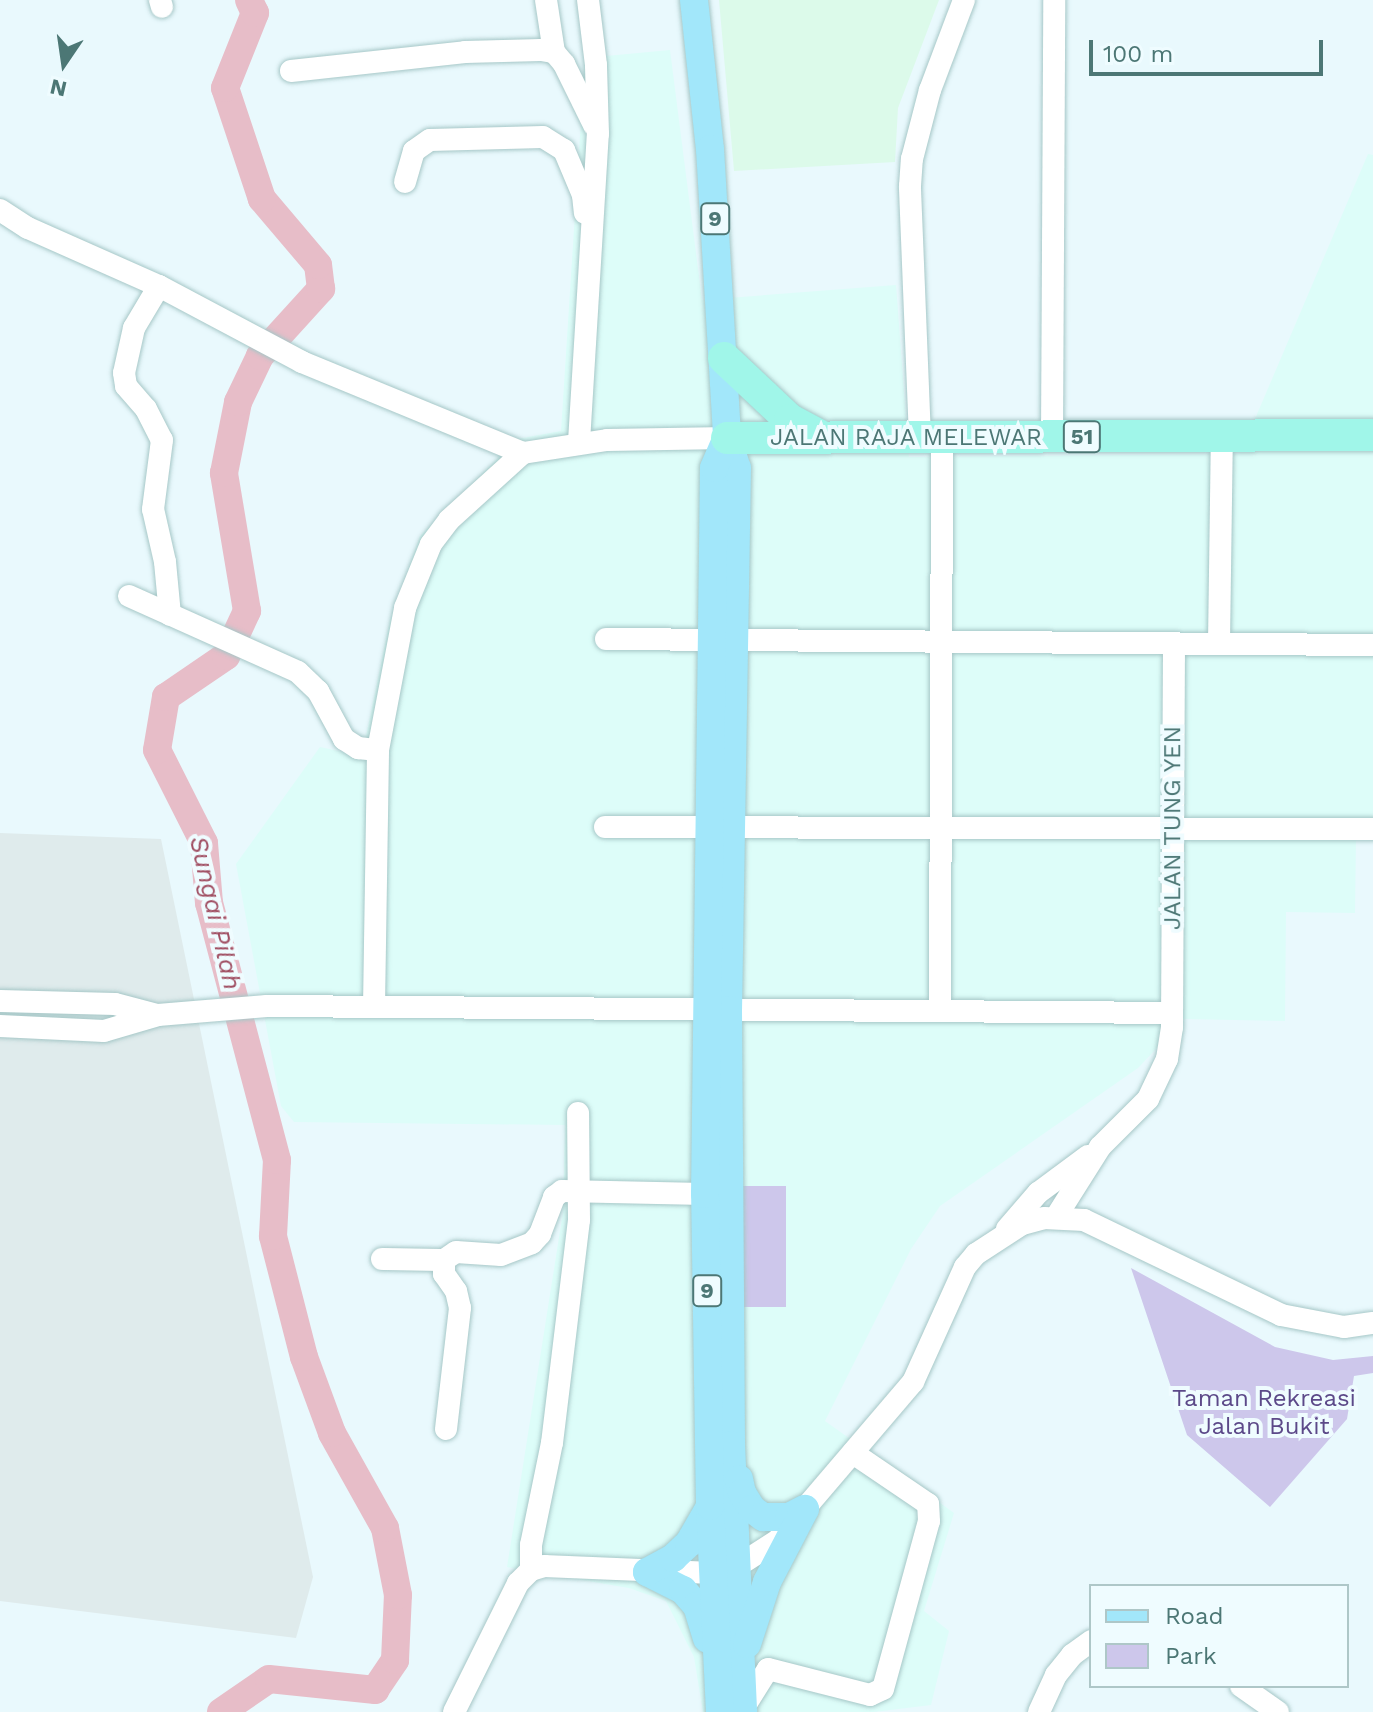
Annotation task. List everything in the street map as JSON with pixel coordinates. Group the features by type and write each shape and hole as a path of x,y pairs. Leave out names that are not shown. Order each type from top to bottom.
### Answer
{"highway":[{"path":"724,358 782,414 800,428 823,438"},
{"name":"JALAN RAJA MELEWAR","path":"727,438 1373,435"}],"main road":[{"name":"9","path":"694,0 710,149 727,438 737,468 723,639 718,1010 731,1445 725,1570 729,1668 735,1711"},
{"name":"9","path":"718,1010 705,1194 710,1506 725,1570"},
{"path":"731,1445 742,1493 752,1509 763,1517 776,1519 805,1509"},
{"path":"647,1572 673,1558 689,1543 710,1506"},
{"path":"729,1668 767,1582 805,1509"},
{"path":"647,1572 683,1590 697,1606 729,1668"}],"street":[{"path":"546,0 554,52 574,81 598,134"},
{"path":"579,442 598,134 596,65 588,0"},
{"path":"940,1011 941,641 931,438 910,186 912,159 930,90 964,0"},
{"path":"1052,437 1054,0"},
{"path":"291,71 465,52 554,52"},
{"path":"405,182 414,151 430,140 543,137 556,143 569,160 583,195 590,246"},
{"path":"0,210 28,228 159,286 302,362 523,453"},
{"path":"159,286 134,328 124,373 126,386 146,409 162,440 153,509 165,562 170,615"},
{"path":"1219,643 1222,436"},
{"path":"374,1007 378,750 405,608 431,544 449,520 523,453 579,442 727,438"},
{"path":"129,596 298,672 318,691 344,739 358,748 378,750"},
{"path":"606,639 1373,645"},
{"name":"JALAN TUNG YEN","path":"1100,1147 1148,1099 1167,1059 1172,1013 1174,643"},
{"path":"605,827 1173,831 1373,829"},
{"path":"0,1001 115,1004 158,1015 189,1015 267,1006 1172,1013"},
{"path":"0,1026 104,1031 158,1015"},
{"path":"531,1570 531,1545 552,1443 579,1220 578,1113"},
{"path":"1056,1217 1100,1147"},
{"path":"1004,1234 1038,1193 1100,1147"},
{"path":"382,1259 444,1260 456,1252 501,1255 532,1243 540,1234 554,1197 562,1191 705,1194"},
{"path":"454,1712 488,1649 518,1583 531,1570 544,1566 647,1572 725,1570 778,1540 913,1382 965,1267 976,1254 1022,1224 1056,1217 1084,1220 1102,1226 1228,1292 1281,1315 1344,1327 1373,1323"},
{"path":"444,1260 444,1274 456,1291 460,1308 446,1429"},
{"path":"735,1711 768,1669 870,1695 883,1689 929,1521 928,1504 853,1453"},
{"path":"1039,1712 1056,1675 1072,1655 1089,1642"},
{"path":"1244,1688 1278,1712"}],"shaded area":[{"path":"719,0 939,0 898,108 895,162 734,171"},
{"path":"670,50 702,300 896,285 909,457 1240,454 1368,154 1373,155 1373,837 1356,838 1355,913 1286,912 1285,1021 1184,1019 1138,1068 940,1206 911,1249 825,1421 954,1513 924,1611 949,1631 931,1705 874,1712 703,1712 694,1657 666,1601 629,1588 507,1567 563,1212 565,1125 294,1122 281,1106 236,864 320,747 362,756 390,620 420,536 517,439 561,431 585,58"},
{"path":"0,833 161,839 313,1577 296,1638 0,1601"}],"green space":[{"path":"740,1186 786,1186 786,1307 740,1307"},
{"name":"Taman Rekreasi Jalan Bukit","path":"1131,1268 1275,1347 1333,1360 1373,1356 1373,1373 1354,1376 1347,1419 1270,1507 1187,1435"}],"waterway":[{"name":"Sungai Pilah","path":"221,1712 269,1679 375,1690 395,1660 398,1595 385,1528 332,1433 304,1357 273,1236 277,1160 209,903 204,843 157,750 166,697 226,656 247,611 224,473 238,402 260,356 321,289 318,265 262,199 225,88 255,13 249,0"}]}
